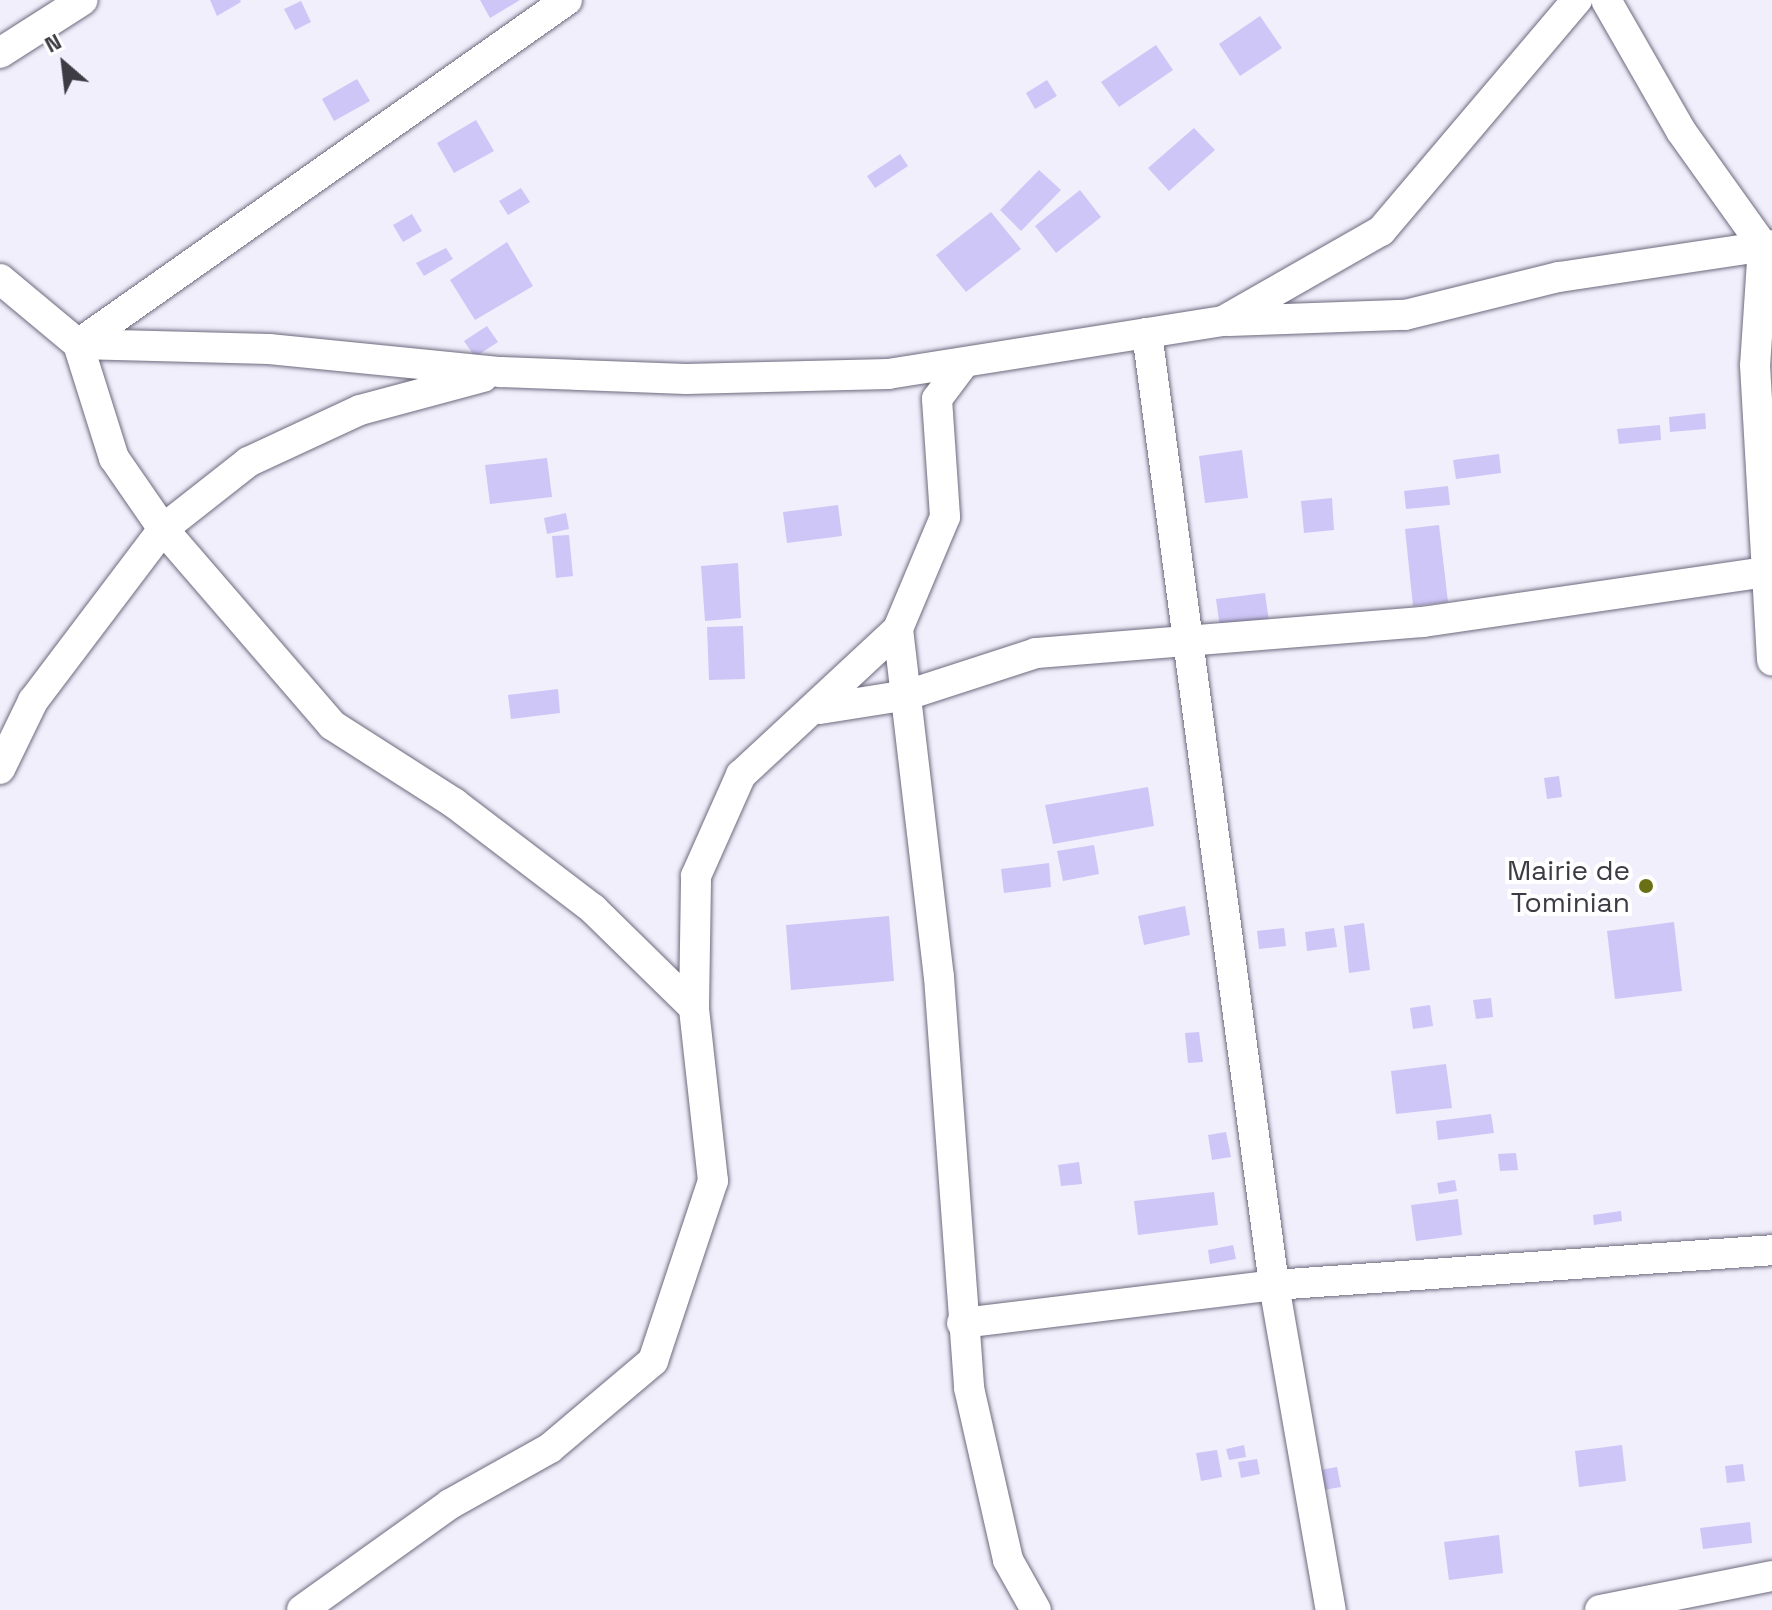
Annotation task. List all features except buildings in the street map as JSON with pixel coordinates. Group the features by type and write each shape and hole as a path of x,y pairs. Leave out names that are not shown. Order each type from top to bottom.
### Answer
{"street":[{"path":"0,53 83,0"},
{"path":"78,344 567,0"},
{"path":"1223,321 1381,231 1577,0"},
{"path":"1606,0 1681,131 1768,245 1755,365 1770,571 1772,661"},
{"path":"78,344 269,349 501,372 686,379 888,374 1223,321 1405,315 1559,277 1768,245"},
{"path":"0,279 78,344 114,458 163,529 332,725 454,803 593,909 694,1008"},
{"path":"1147,333 1274,1285 1331,1610"},
{"path":"302,1610 450,1504 550,1448 653,1361 694,1256 713,1181 694,1008 696,876 741,775 820,709 898,629 945,517 937,399 964,363"},
{"path":"0,769 33,701 163,529 248,462 346,416 501,372"},
{"path":"820,709 907,695 1036,653 1423,622 1770,571"},
{"path":"898,629 939,977 969,1388 1008,1560 1036,1610"},
{"path":"962,1323 1274,1285 1772,1250"},
{"path":"1600,1610 1772,1576"}],"place":[{"name":"Mairie de Tominian","path":"1646,886"}]}
